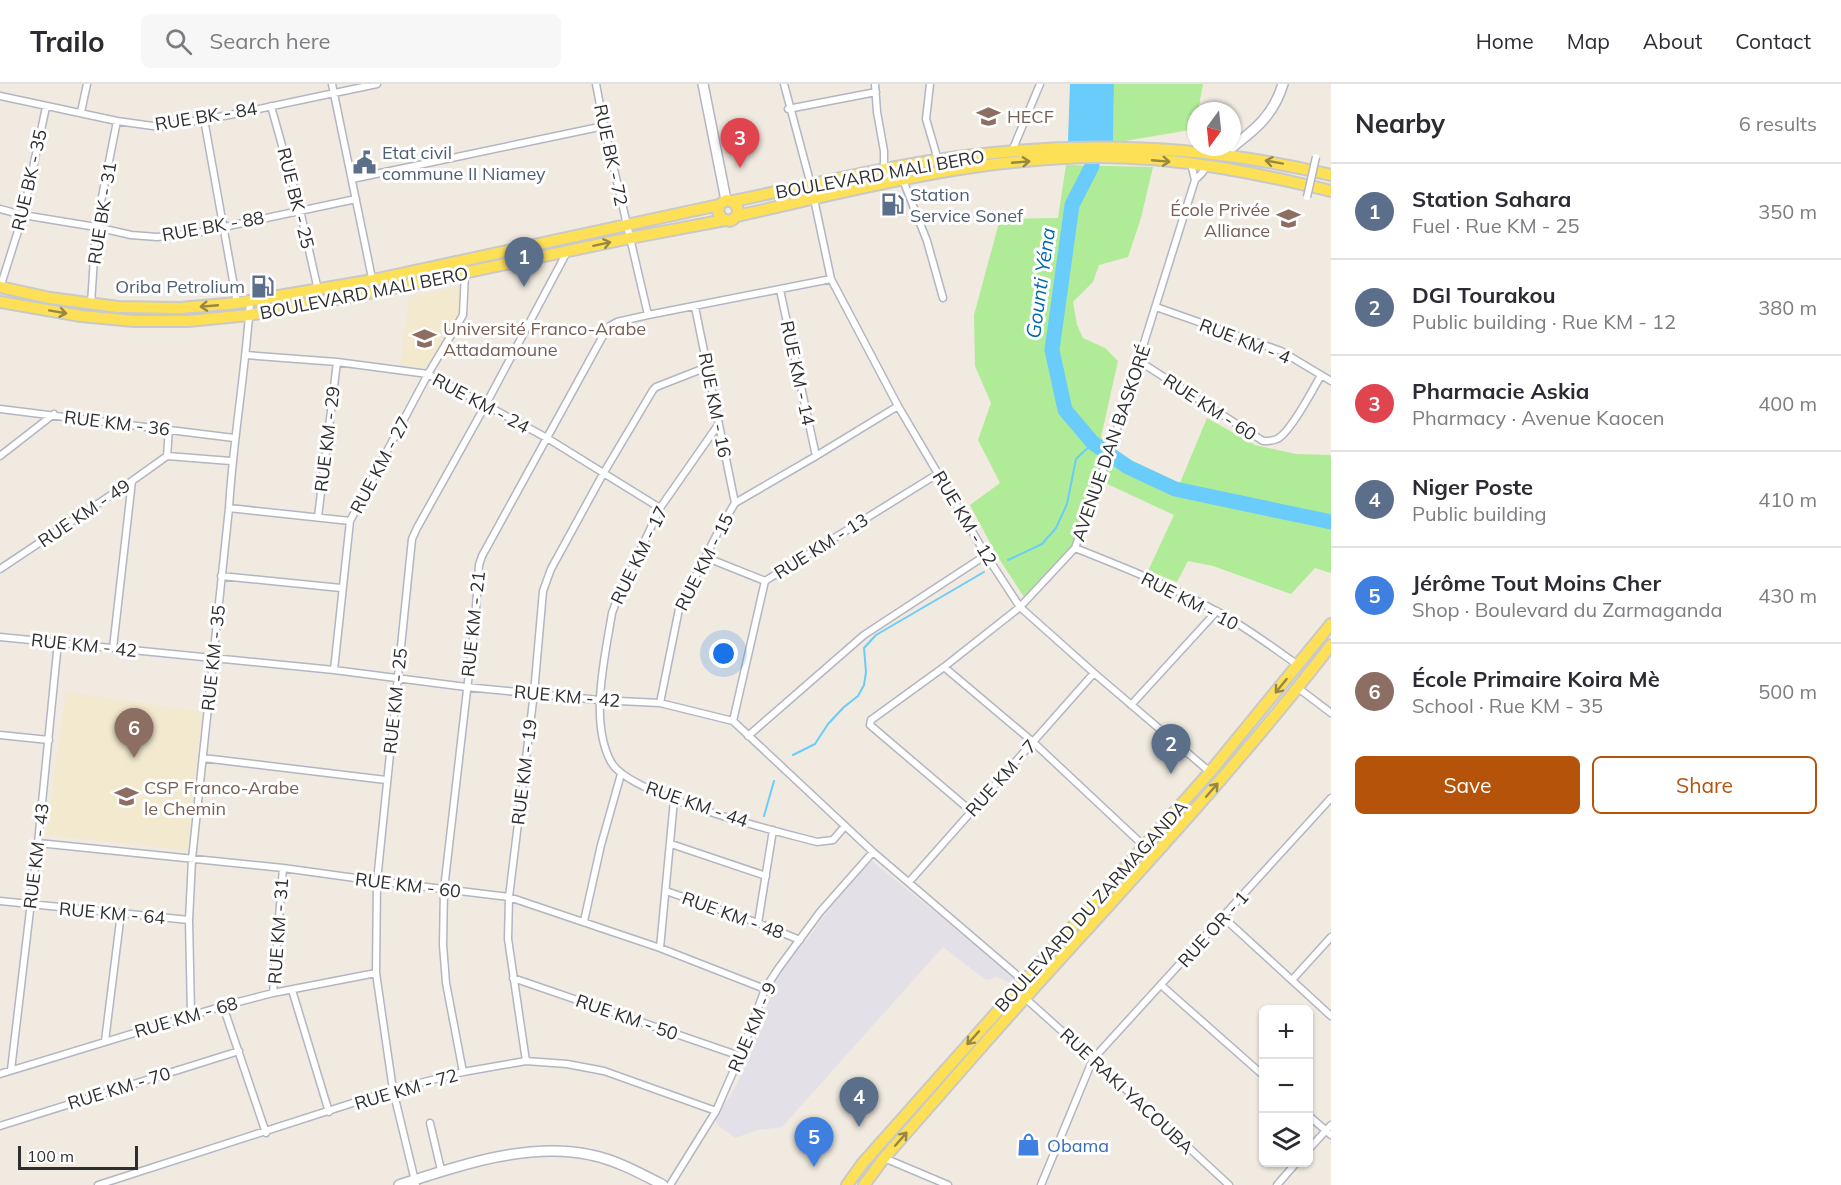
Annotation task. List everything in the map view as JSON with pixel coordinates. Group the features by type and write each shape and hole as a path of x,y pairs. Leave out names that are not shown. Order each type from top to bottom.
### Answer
{"main road":[{"path":"703,84 726,202 718,214 730,221 737,216 739,209 737,205 726,202"},
{"path":"1241,140 1267,118 1283,84"},
{"name":"BOULEVARD MALI BERO","path":"0,288 90,305 156,309 237,303 373,280 726,202 938,160 1012,151 1102,153 1164,149 1187,151"},
{"name":"BOULEVARD MALI BERO","path":"737,216 888,182 977,166 1084,153"},
{"name":"BOULEVARD MALI BERO","path":"1102,153 1207,165 1331,191"},
{"name":"BOULEVARD MALI BERO","path":"1229,156 1273,162 1331,175"},
{"name":"BOULEVARD MALI BERO","path":"0,302 81,316 134,321 188,321 249,315 375,292 502,264 725,220"},
{"path":"521,248 520,254 525,260"},
{"path":"500,252 504,258 502,264"},
{"name":"BOULEVARD DU ZARMAGANDA","path":"864,1185 1144,846 1242,734 1331,624"},
{"name":"BOULEVARD DU ZARMAGANDA","path":"847,1185 862,1164 1188,818 1298,688 1331,645"},
{"path":"1242,734 1251,744"},
{"path":"399,1185 416,1182 441,1170 517,1153 556,1151 579,1152 619,1164 663,1185"}],"street":[{"path":"81,112 87,84"},
{"path":"332,84 375,292"},
{"name":"RUE BK - 84","path":"0,96 117,121 160,127 377,84"},
{"name":"RUE BK - 72","path":"596,84 648,315"},
{"path":"784,84 811,186"},
{"path":"875,84 884,151 884,170 888,182"},
{"path":"930,84 926,119 938,160"},
{"path":"1012,151 1040,84"},
{"path":"789,109 876,92"},
{"name":"RUE BK - 25","path":"271,106 300,210 318,290"},
{"name":"RUE BK - 35","path":"0,288 23,215 46,107"},
{"path":"204,119 237,303"},
{"name":"RUE BK - 31","path":"90,305 96,227 117,121"},
{"path":"352,179 604,126"},
{"path":"1307,197 1316,157"},
{"path":"1191,164 1195,180"},
{"name":"AVENUE DAN BASKORÉ","path":"971,811 870,725 870,720 944,667 1020,607 1076,548 1139,361 1195,180 1207,165"},
{"path":"903,180 927,241 943,298"},
{"name":"RUE BK - 88","path":"0,209 131,235 157,237 196,233 356,199"},
{"name":"RUE KM - 12","path":"814,199 831,279 898,406 986,555 1020,607 1210,772"},
{"name":"RUE KM - 25","path":"416,1182 393,1090 376,973 377,881 414,533 485,406 567,251"},
{"name":"RUE KM - 27","path":"334,670 350,521 428,374 464,312 465,273"},
{"name":"RUE KM - 21","path":"463,1072 446,983 443,945 444,889 480,560 610,326 617,322 648,315 831,279"},
{"name":"RUE KM - 14","path":"780,290 816,456"},
{"name":"RUE KM - 35","path":"191,1016 189,920 192,859 229,508 231,461 250,301"},
{"name":"RUE KM - 16","path":"695,307 735,503"},
{"name":"RUE KM - 4","path":"1156,307 1281,351 1331,381"},
{"name":"RUE KM - 24","path":"245,355 337,362 428,374 547,438 660,508"},
{"name":"RUE KM - 60","path":"1139,361 1263,441 1282,436 1322,375"},
{"name":"RUE KM - 29","path":"318,517 337,362"},
{"name":"RUE KM - 19","path":"526,1061 508,939 508,897 534,693 543,591 546,580 603,474 653,390 708,367"},
{"name":"RUE KM - 15","path":"660,703 679,609 735,503 898,406"},
{"name":"RUE KM - 36","path":"0,409 234,438"},
{"path":"0,456 54,414"},
{"name":"RUE KM - 17","path":"599,700 612,613 660,508 718,426"},
{"path":"169,429 167,456 231,461"},
{"name":"RUE KM - 49","path":"0,569 132,482 167,456"},
{"name":"RUE KM - 13","path":"733,722 765,581 939,473"},
{"path":"113,648 132,482"},
{"path":"229,508 350,521"},
{"name":"RUE KM - 10","path":"1076,548 1217,611 1298,665"},
{"path":"748,736 864,635 986,555"},
{"path":"705,557 765,581"},
{"path":"221,576 341,588"},
{"path":"1131,705 1217,611"},
{"name":"RUE KM - 42","path":"0,637 334,670 466,687 599,700 660,703 733,722 1027,990"},
{"name":"RUE KM - 43","path":"11,1070 38,843 58,642"},
{"path":"944,667 1033,742 1144,846"},
{"name":"RUE KM - 7","path":"909,882 1094,673"},
{"path":"1298,688 1331,713"},
{"path":"584,921 601,845 621,774 611,762 604,742 599,700"},
{"path":"0,735 49,740"},
{"path":"203,758 387,780"},
{"name":"RUE KM - 44","path":"621,774 674,800 817,842 833,840 845,826"},
{"name":"RUE OR - 1","path":"1093,1059 1331,798"},
{"path":"660,948 674,800"},
{"path":"758,923 773,830"},
{"name":"RUE KM - 60","path":"38,843 283,868 508,897 660,948 765,990"},
{"path":"671,844 766,876"},
{"name":"RUE KM - 9","path":"670,1185 716,1111 765,990 832,897 873,852"},
{"name":"RUE KM - 31","path":"273,993 283,868"},
{"name":"RUE KM - 48","path":"666,891 800,940"},
{"name":"RUE KM - 64","path":"0,901 189,920"},
{"path":"105,1041 121,913"},
{"path":"1224,918 1331,1016"},
{"path":"1293,980 1331,937"},
{"name":"RUE KM - 68","path":"0,1074 223,1006 273,993 376,973"},
{"name":"RUE KM - 50","path":"513,978 740,1056"},
{"path":"1161,985 1259,1072"},
{"path":"292,990 329,1112"},
{"name":"RUE RAKI YACOUBA","path":"1027,990 1093,1059 1229,1185"},
{"path":"223,1006 266,1132"},
{"name":"RUE KM - 70","path":"0,1126 239,1051"},
{"path":"1041,1185 1093,1059"},
{"name":"RUE KM - 72","path":"98,1185 393,1090 463,1072 526,1061 567,1064 604,1071 716,1111"},
{"path":"1313,1120 1329,1131 1313,1145"},
{"path":"430,1123 441,1170"},
{"path":"884,1158 948,1185"},
{"path":"1277,1185 1293,1167"}],"shaded area":[{"name":"Université Franco-Arabe Attadamoune","path":"463,286 462,312 430,368 400,365 409,297"},
{"path":"66,692 202,712 187,850 46,835"},
{"path":"872,861 1016,978 1012,984 997,977 986,980 943,947 782,1127 758,1130 735,1138 716,1124 717,1112 730,1097 738,1082 762,1022 778,971 807,940 840,893"}],"green space":[{"path":"1114,84 1203,84 1200,102 1187,102 1187,131 1113,143"},
{"path":"1066,165 1153,167 1141,218 1128,257 1099,265 1093,282 1073,302 1077,325 1083,338 1105,348 1118,361 1101,437 1110,451 1180,483 1207,418 1255,445 1296,454 1331,455 1331,573 1315,568 1291,594 1213,566 1188,561 1177,582 1148,571 1174,515 1103,482 1080,542 1024,597 996,554 970,505 1000,483 978,440 991,403 975,366 974,315 1000,219 1058,218"}],"water":[{"path":"1070,84 1114,84 1113,143 1068,141"}],"waterway":[{"name":"Gounti Yéna","path":"1091,145 1092,166 1072,205 1052,350 1065,410 1093,443 1128,467 1175,489 1331,522"},
{"path":"1008,560 1042,544 1056,528 1067,504 1076,459 1093,443"},
{"path":"793,755 815,744 828,724 858,696 864,685 866,672 864,648 876,635 984,572"},
{"path":"764,816 774,781"}],"place":[{"name":"HECF","path":"989,116"},
{"name":"Etat civil commune II Niamey","path":"364,162"},
{"name":"Pharmacie Askia","path":"740,168"},
{"name":"Station Service Sonef","path":"892,204"},
{"name":"École Privée Alliance","path":"1288,219"},
{"name":"Oriba Petrolium","path":"263,286"},
{"name":"Station Sahara","path":"524,287"},
{"name":"Université Franco-Arabe Attadamoune","path":"425,338"},
{"name":"École Primaire Koira Mè","path":"134,758"},
{"name":"DGI Tourakou","path":"1171,774"},
{"name":"CSP Franco-Arabe le Chemin","path":"126,797"},
{"name":"Niger Poste","path":"859,1127"},
{"name":"Obama","path":"1029,1145"},
{"name":"Jérôme Tout Moins Cher","path":"814,1167"}]}
